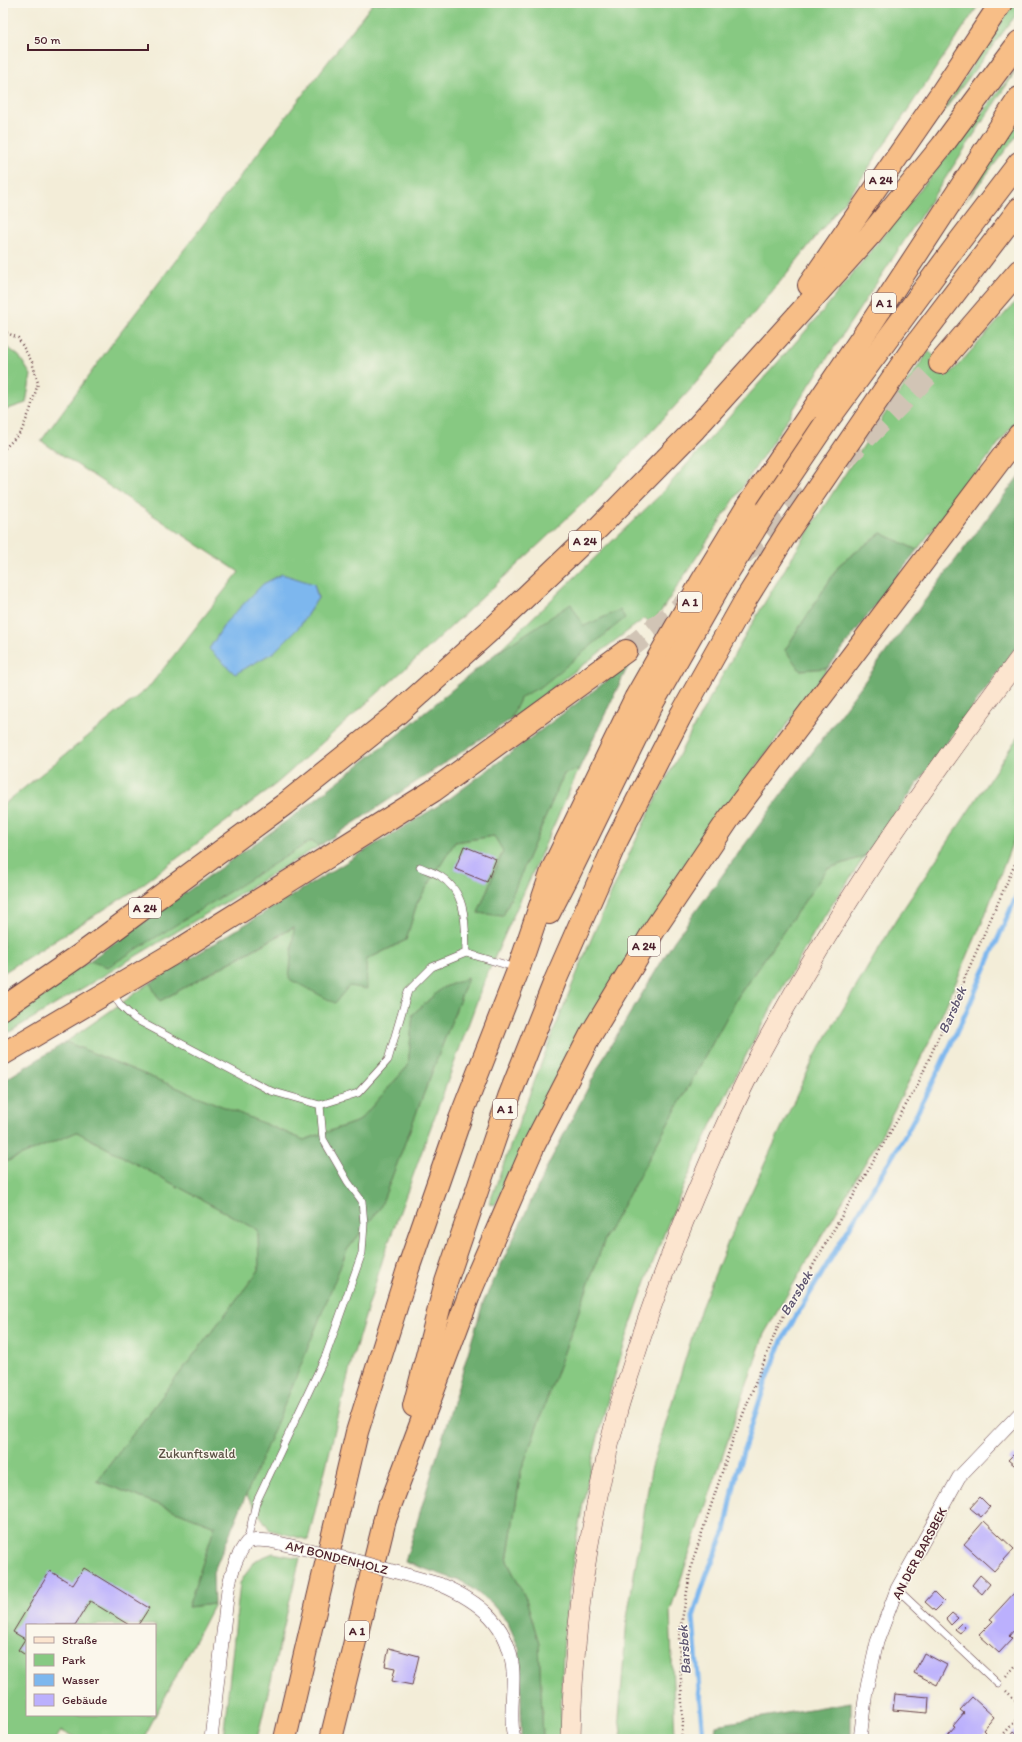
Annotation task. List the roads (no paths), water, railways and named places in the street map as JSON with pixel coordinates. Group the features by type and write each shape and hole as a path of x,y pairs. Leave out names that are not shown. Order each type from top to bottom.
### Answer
{"highway":[{"name":"A 24","path":"760,356 942,92 1001,3"},
{"name":"A 24","path":"3,1008 80,955 285,804 397,714 494,626 598,528 695,429 870,235 942,146 1019,42"},
{"name":"A 1","path":"285,1739 357,1432 408,1269 452,1141 519,968 553,868 644,702 702,581 747,507 879,311 1019,98"},
{"name":"A 1","path":"644,702 747,542 826,424 953,250 1019,164"},
{"name":"A 1","path":"331,1739 384,1522 446,1282 509,1097 555,981 616,842 681,715 746,599 787,533 913,348 1019,209"},
{"path":"940,363 1017,274"},
{"name":"A 24","path":"384,1522 471,1290 534,1145 590,1036 656,927 728,820 1019,435"},
{"path":"3,1054 179,950 433,791 626,651"}],"main road":[{"path":"571,1739 572,1697 579,1613 598,1501 617,1413 644,1328 685,1216 761,1050 818,952 872,865 930,780 1019,659"}],"street":[{"name":"AN DER BARSBEK","path":"860,1739 866,1692 877,1642 897,1589 959,1478 1019,1414"},
{"name":"AM BONDENHOLZ","path":"246,1542 257,1540 270,1541 354,1560 439,1584 462,1594 488,1613 500,1628 509,1649 513,1671 511,1704 514,1739"},
{"path":"211,1739 228,1588 232,1569 239,1552 246,1542"}],"lane":[{"path":"420,867 440,876 457,891 464,913 466,953"},
{"path":"111,991 121,1006 135,1019 271,1091 320,1105 358,1093 388,1060 408,991 432,967 466,953 519,968"},
{"path":"246,1542 256,1503 326,1355 362,1253 364,1224 362,1201 348,1182 323,1139 320,1105"},
{"path":"897,1589 998,1684"}],"water":[{"path":"282,574 314,584 318,598 299,627 274,652 235,674 209,649 226,622 263,584"}],"waterway":[{"name":"Barsbek","path":"703,1739 693,1617 706,1576 725,1531 737,1471 765,1384 783,1338 907,1132 930,1088 968,1008 1019,890"}],"tunnel":[{"path":"842,461 940,363"},
{"path":"742,555 810,492"},
{"path":"626,651 692,598"}],"park label":[{"name":"Zukunftswald","path":"197,1453"}]}
